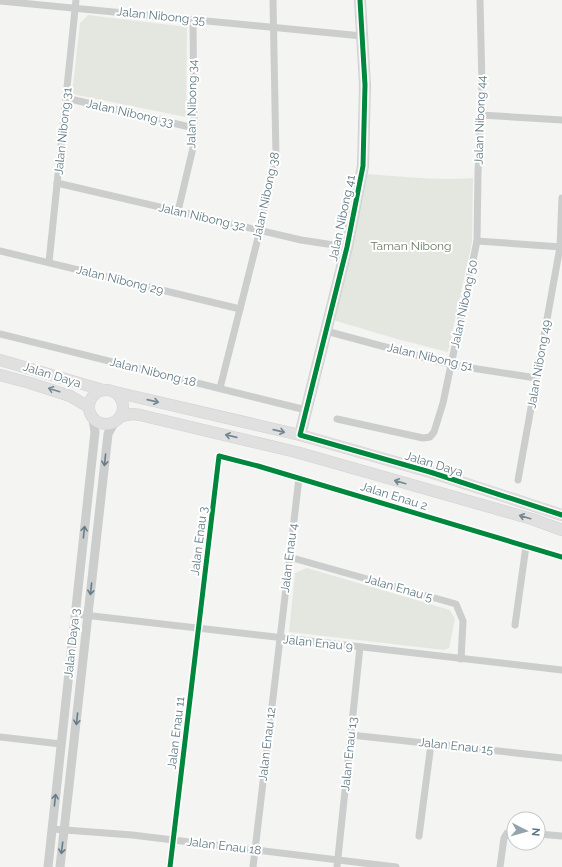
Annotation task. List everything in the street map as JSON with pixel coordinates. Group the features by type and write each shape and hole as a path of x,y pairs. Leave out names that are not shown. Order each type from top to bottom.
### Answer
{"main road":[{"name":"Jalan Nibong 41","path":"300,435 347,247 363,166 365,85 360,0"},
{"name":"Jalan Daya","path":"0,360 103,390"},
{"name":"Jalan Daya","path":"0,375 70,396 88,407"},
{"path":"118,419 124,406 122,401 115,392 107,390 97,392 93,396 88,407 93,418 103,424 109,425 118,419 133,414 140,415 296,452 532,519 562,530"},
{"name":"Jalan Daya","path":"115,392 300,435 430,472 562,515"}],"street":[{"name":"Jalan Nibong 31","path":"49,262 76,0"},
{"name":"Jalan Nibong 38","path":"220,388 260,230 276,157 273,0"},
{"name":"Jalan Nibong 44","path":"477,241 482,85 480,0"},
{"name":"Jalan Nibong 35","path":"0,1 362,36"},
{"name":"Jalan Nibong 34","path":"178,211 192,148 194,128 193,20"},
{"name":"Jalan Nibong 33","path":"66,98 194,128"},
{"path":"481,114 562,120"},
{"name":"Jalan Nibong 32","path":"57,183 301,240 347,247"},
{"name":"Jalan Nibong 49","path":"518,480 561,247 562,198"},
{"path":"477,241 561,247"},
{"name":"Jalan Nibong 50","path":"337,419 423,438 430,437 434,432 452,365 477,241"},
{"name":"Jalan Nibong 29","path":"0,251 240,309"},
{"name":"Jalan Nibong 51","path":"326,331 452,365 536,378"},
{"name":"Jalan Nibong 18","path":"0,334 306,410"},
{"name":"Jalan Daya 3","path":"48,867 95,432 93,418"},
{"name":"Jalan Daya 3","path":"60,867 108,434 118,419"},
{"name":"Jalan Enau 2","path":"219,456 298,478 562,557"},
{"name":"Jalan Enau 3","path":"198,629 219,456"},
{"name":"Jalan Enau 4","path":"280,638 298,478"},
{"path":"515,625 526,546"},
{"name":"Jalan Enau 5","path":"289,557 456,604 462,621 461,659"},
{"name":"Jalan Enau 9","path":"75,614 562,670"},
{"name":"Jalan Enau 11","path":"170,867 198,629"},
{"name":"Jalan Enau 12","path":"253,867 280,638"},
{"name":"Jalan Enau 13","path":"337,864 360,647"},
{"name":"Jalan Enau 15","path":"351,735 562,758"},
{"path":"0,737 61,744"},
{"path":"419,836 431,744"},
{"name":"Jalan Enau 18","path":"52,829 173,840 255,850 337,864 396,867"},
{"path":"500,867 504,838 506,835"},
{"path":"546,835 562,836"}],"green space":[{"path":"88,15 187,27 186,117 72,94 80,23"},
{"name":"Taman Nibong","path":"365,174 432,179 473,178 472,242 448,352 333,320"},
{"path":"307,568 450,610 455,619 449,648 444,650 289,632 295,573"}],"cycle path":[{"path":"360,0 365,85 363,166 347,247 300,435 430,472 562,515"},
{"path":"170,867 219,456 258,466 562,557"}]}
